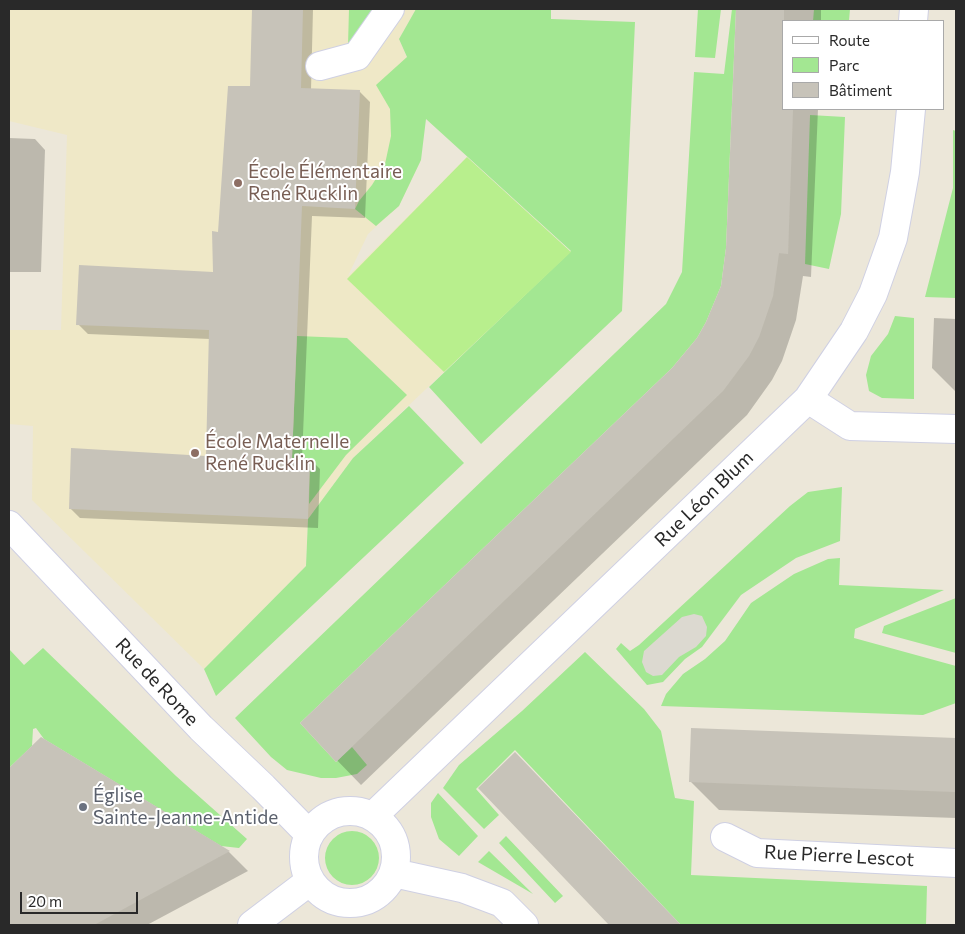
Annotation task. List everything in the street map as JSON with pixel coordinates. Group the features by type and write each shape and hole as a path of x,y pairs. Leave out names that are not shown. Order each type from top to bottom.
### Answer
{"street":[{"path":"320,66 358,56 390,9"},
{"name":"Rue Léon Blum","path":"373,816 808,399 854,331 873,294 893,238 906,172 911,110"},
{"path":"808,399 850,426 956,429"},
{"name":"Rue de Rome","path":"9,525 201,728 309,834"},
{"path":"344,810 360,811 373,816 384,825 392,836 396,849 397,862 394,873 385,888 374,897 360,902 346,903 331,899 319,892 310,881 304,865 304,850 309,834 318,823 330,814 344,810"},
{"name":"Rue Pierre Lescot","path":"725,837 757,853 956,863"},
{"path":"394,873 462,888 502,903 524,925"},
{"path":"252,925 310,881"}],"shaded area":[{"path":"9,9 416,9 399,39 416,79 421,160 399,206 368,234 348,276 467,157 571,252 353,458 308,519 306,566 204,669 32,500 33,426 9,424 9,330 61,330 67,135 9,121"},
{"path":"694,614 702,616 707,627 706,636 696,647 679,657 662,675 653,676 646,672 642,662 644,651 682,617"}],"green space":[{"path":"349,9 374,9 348,45"},
{"path":"416,9 551,9 551,19 635,22 622,311 481,444 429,387 571,251 426,119 421,160 399,206 376,226 355,209 385,164 391,136 390,109 376,85 407,57 399,39"},
{"path":"698,9 721,9 715,58 695,57"},
{"path":"732,9 736,9 726,248 721,286 697,338 672,368 300,723 336,762 352,747 367,765 357,774 336,778 321,778 287,770 271,757 235,718 666,304 682,272 694,72 724,74"},
{"path":"814,9 850,9 849,20 813,20"},
{"path":"810,115 845,117 841,214 829,269 805,264"},
{"path":"953,130 956,131 956,298 925,297 953,188"},
{"path":"467,157 571,252 444,372 347,279"},
{"path":"895,316 914,318 914,399 882,398 869,391 866,375 871,356 888,334"},
{"path":"297,336 347,338 407,395 346,455 309,504 310,458 292,458"},
{"path":"409,406 464,463 216,696 204,669 306,566 308,519 353,458"},
{"path":"842,487 840,541 796,558 741,595 702,647 685,659 663,682 647,685 616,649 621,643 630,651 639,645 790,506 808,492"},
{"path":"840,558 839,585 944,590 855,629 854,638 956,666 956,703 923,715 661,706 666,694 683,674 705,659 725,641 751,603 794,574 828,559"},
{"path":"956,598 956,653 882,633 884,626"},
{"path":"43,648 176,776 247,839 239,848 221,846 44,739 36,728 33,729 32,746 9,768 9,649 24,665"},
{"path":"585,652 644,709 661,731 675,798 694,801 691,875 927,886 926,925 681,925 515,750 476,789 499,815 484,829 443,788 459,765 522,711"},
{"path":"438,793 478,836 459,856 439,839 431,817 431,803"},
{"path":"352,831 362,833 371,839 377,848 379,858 377,868 371,877 362,883 352,885 342,883 333,877 327,868 325,858 327,848 333,839 342,833"},
{"path":"506,836 563,896 555,903 499,843"},
{"path":"489,851 533,894 478,862"}],"building":[{"path":"252,9 303,9 301,88 360,90 355,209 302,206 292,458 310,458 308,519 69,509 71,448 206,456 209,330 76,325 79,265 213,272 212,231 218,232 228,86 250,86"},
{"path":"736,9 784,9 784,20 782,20 782,110 793,110 788,254 779,253 773,296 759,337 749,356 723,391 336,762 300,723 672,368 697,338 706,322 721,286 726,248"},
{"path":"691,728 956,738 956,792 689,782"},
{"name":"Église Sainte-Jeanne-Antide","path":"41,737 230,851 94,925 9,925 9,768"},
{"path":"515,752 681,925 609,925 478,788"}],"place":[{"name":"École Élémentaire René Rucklin","path":"238,183"},
{"name":"École Maternelle René Rucklin","path":"195,453"},
{"name":"Église Sainte-Jeanne-Antide","path":"83,807"}]}
